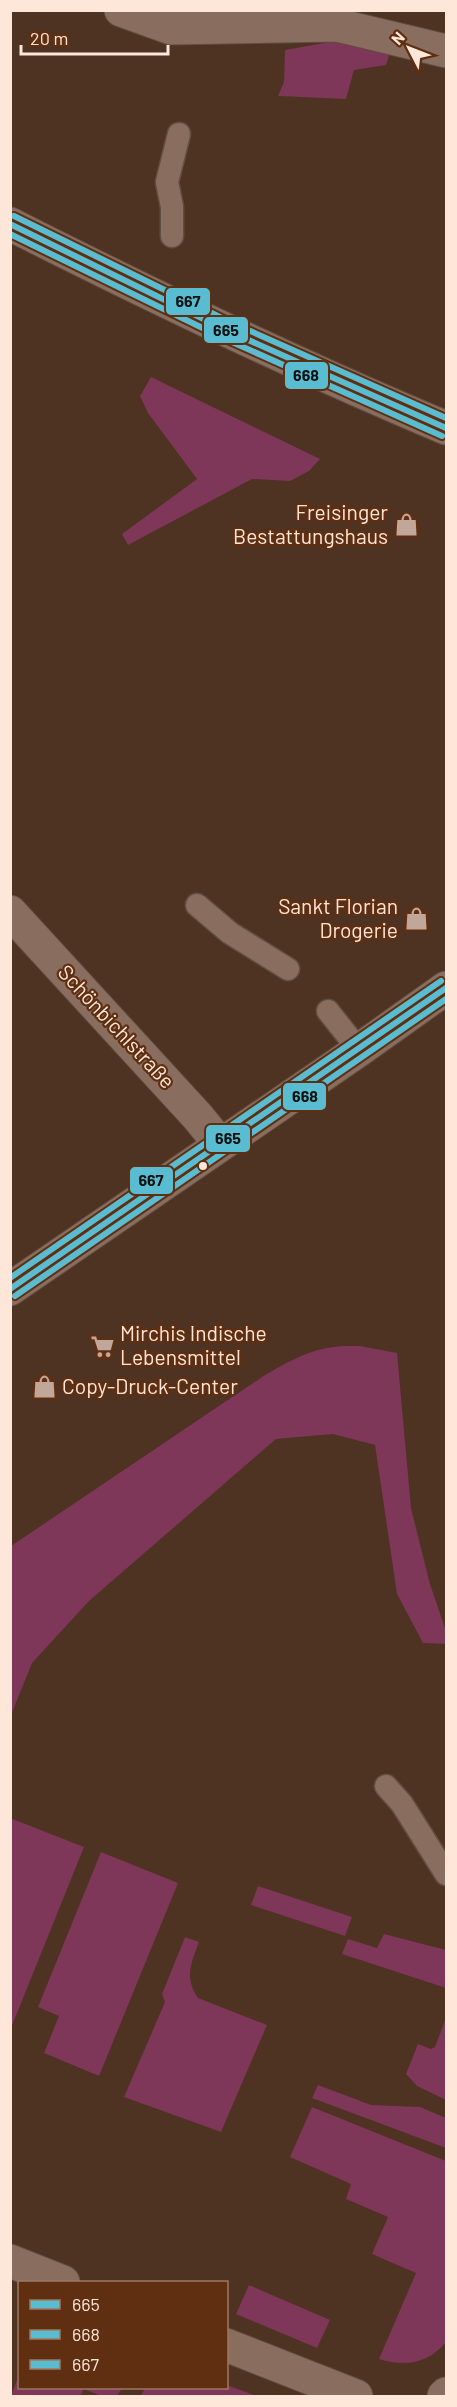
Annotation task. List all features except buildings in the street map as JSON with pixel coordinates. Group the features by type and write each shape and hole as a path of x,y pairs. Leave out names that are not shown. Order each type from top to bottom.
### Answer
{"main road":[{"path":"121,10 171,28 337,25 447,51"},
{"path":"10,224 142,291 276,354 447,428"},
{"name":"Schönbichlstraße","path":"10,912 198,1117 220,1144"},
{"path":"10,1288 447,988"},
{"path":"10,2261 58,2281"},
{"path":"228,2346 356,2397"}],"lane":[{"path":"172,236 172,207 167,183 179,134"},
{"path":"197,905 230,933 288,969"},
{"path":"328,1011 359,1050"},
{"path":"386,1786 402,1804 447,1874"}],"shaded area":[{"path":"335,41 392,46 386,65 354,70 346,99 278,96 284,82 285,50"},
{"path":"151,377 320,459 309,471 290,481 252,479 128,545 122,534 197,479 148,413 140,396"},
{"path":"343,1346 360,1346 397,1353 411,1508 430,1584 446,1631 446,1644 423,1643 397,1594 375,1445 333,1434 276,1439 89,1601 32,1663 11,1715 11,1546 262,1377 310,1352"},
{"path":"10,1818 84,1847 11,2028 10,2028"},
{"path":"101,1852 178,1883 99,2076 44,2053 59,2016 38,2007"},
{"path":"258,1886 352,1917 345,1936 251,1905"},
{"path":"384,1934 446,1950 446,1988 342,1954 348,1939 377,1948"},
{"path":"185,1937 199,1942 190,1970 191,1983 198,1998 267,2025 221,2132 124,2097 165,2002 162,1994"},
{"path":"446,2018 446,2100 417,2086 406,2074 418,2044 431,2049 435,2047"},
{"path":"318,2085 371,2105 420,2107 446,2118 446,2148 312,2098"},
{"path":"312,2107 446,2161 446,2342 424,2359 398,2363 379,2359 416,2273 372,2254 388,2217 346,2199 351,2184 290,2157"},
{"path":"249,2285 330,2320 317,2348 236,2314"},
{"path":"18,2378 18,2389 84,2389 80,2396 11,2396"},
{"path":"228,2385 257,2396 141,2396 144,2389 228,2389"},
{"path":"84,2389 121,2389 117,2396 101,2396"}],"transit line":[{"name":"667","path":"14,216 230,322 446,418"},
{"name":"665","path":"10,224 226,330 446,428"},
{"name":"668","path":"10,234 223,338 442,436"},
{"name":"667","path":"10,1278 441,981"},
{"name":"665","path":"10,1289 446,988"},
{"name":"668","path":"15,1296 446,999"}],"place":[{"name":"Freisinger Bestattungshaus","path":"406,525"},
{"name":"Sankt Florian Drogerie","path":"416,919"},
{"name":"Mirchis Indische Lebensmittel","path":"102,1346"},
{"name":"Copy-Druck-Center","path":"44,1387"}]}
